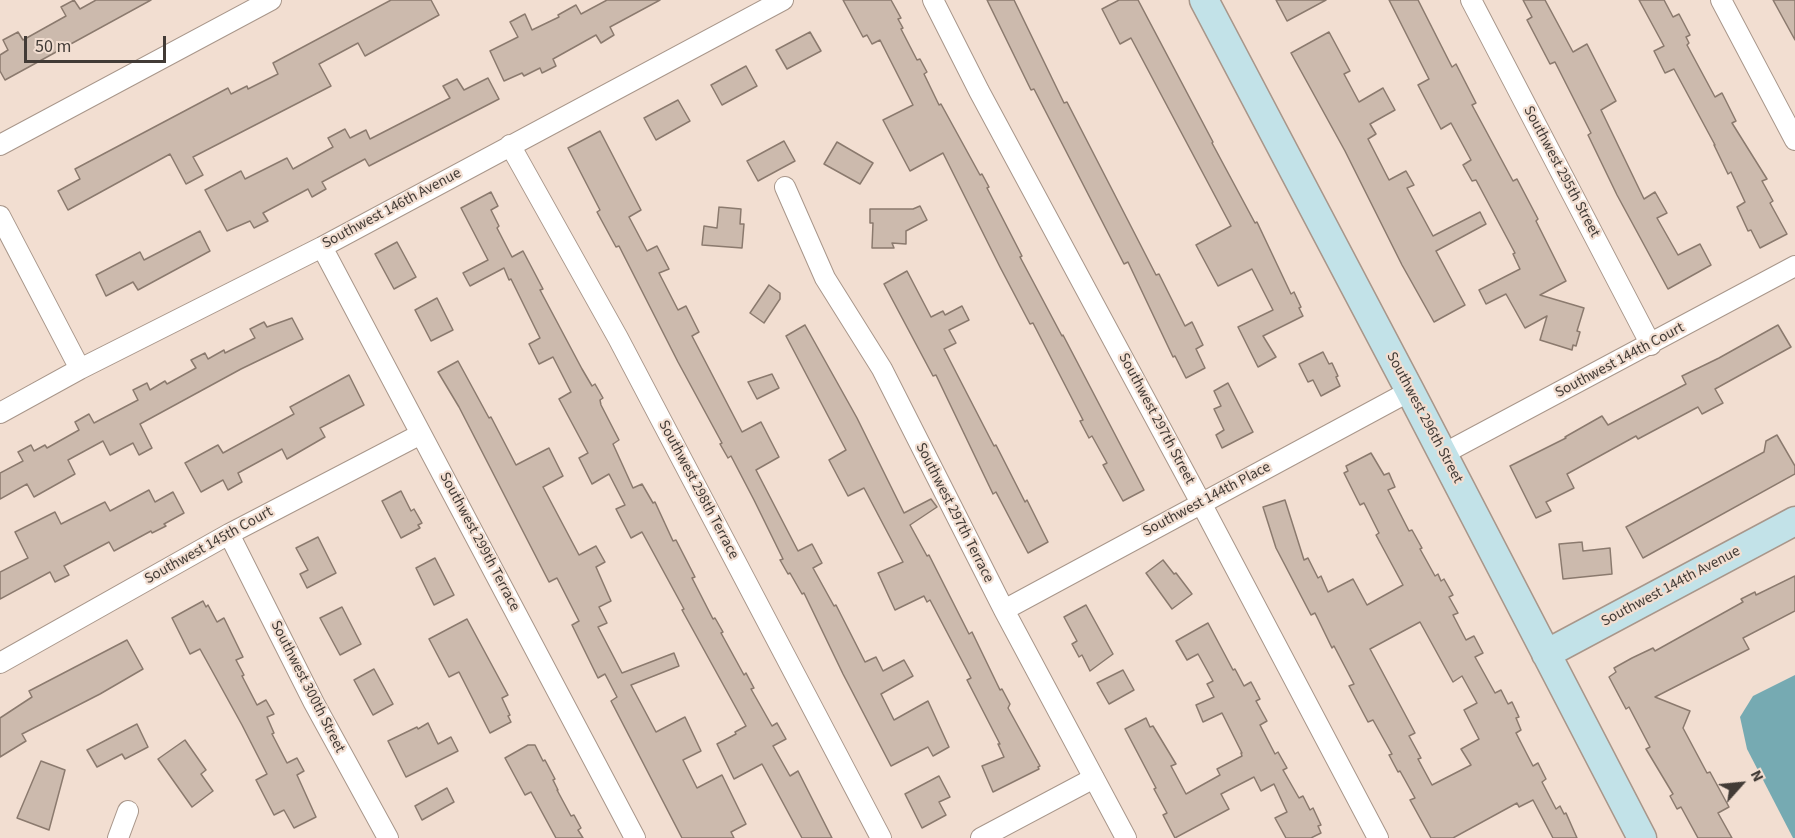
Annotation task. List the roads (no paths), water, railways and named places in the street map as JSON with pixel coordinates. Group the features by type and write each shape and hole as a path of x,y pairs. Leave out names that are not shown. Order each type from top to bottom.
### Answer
{"street":[{"path":"0,145 271,0"},
{"name":"Southwest 146th Avenue","path":"0,412 322,247 783,0"},
{"name":"Southwest 297th Street","path":"933,0 978,91 1201,503 1378,838"},
{"name":"Southwest 296th Street","path":"1204,0 1642,838"},
{"name":"Southwest 295th Street","path":"1471,0 1651,345"},
{"path":"1721,0 1795,140"},
{"name":"Southwest 298th Terrace","path":"510,145 624,348 881,838"},
{"name":"Southwest 297th Terrace","path":"785,187 825,278 882,369 1004,610 1126,838"},
{"path":"0,216 80,369"},
{"name":"Southwest 299th Terrace","path":"322,247 635,838"},
{"name":"Southwest 144th Court","path":"1443,454 1651,345 1795,266"},
{"name":"Southwest 144th Place","path":"1004,610 1410,391"},
{"name":"Southwest 145th Court","path":"0,663 229,534 421,434"},
{"name":"Southwest 144th Avenue","path":"1546,654 1795,521"},
{"name":"Southwest 300th Street","path":"229,534 314,703 388,838"},
{"path":"981,838 1094,778"},
{"path":"118,838 128,811"}],"water":[{"path":"1795,675 1795,838 1793,838 1747,749 1740,717 1753,696"}]}
